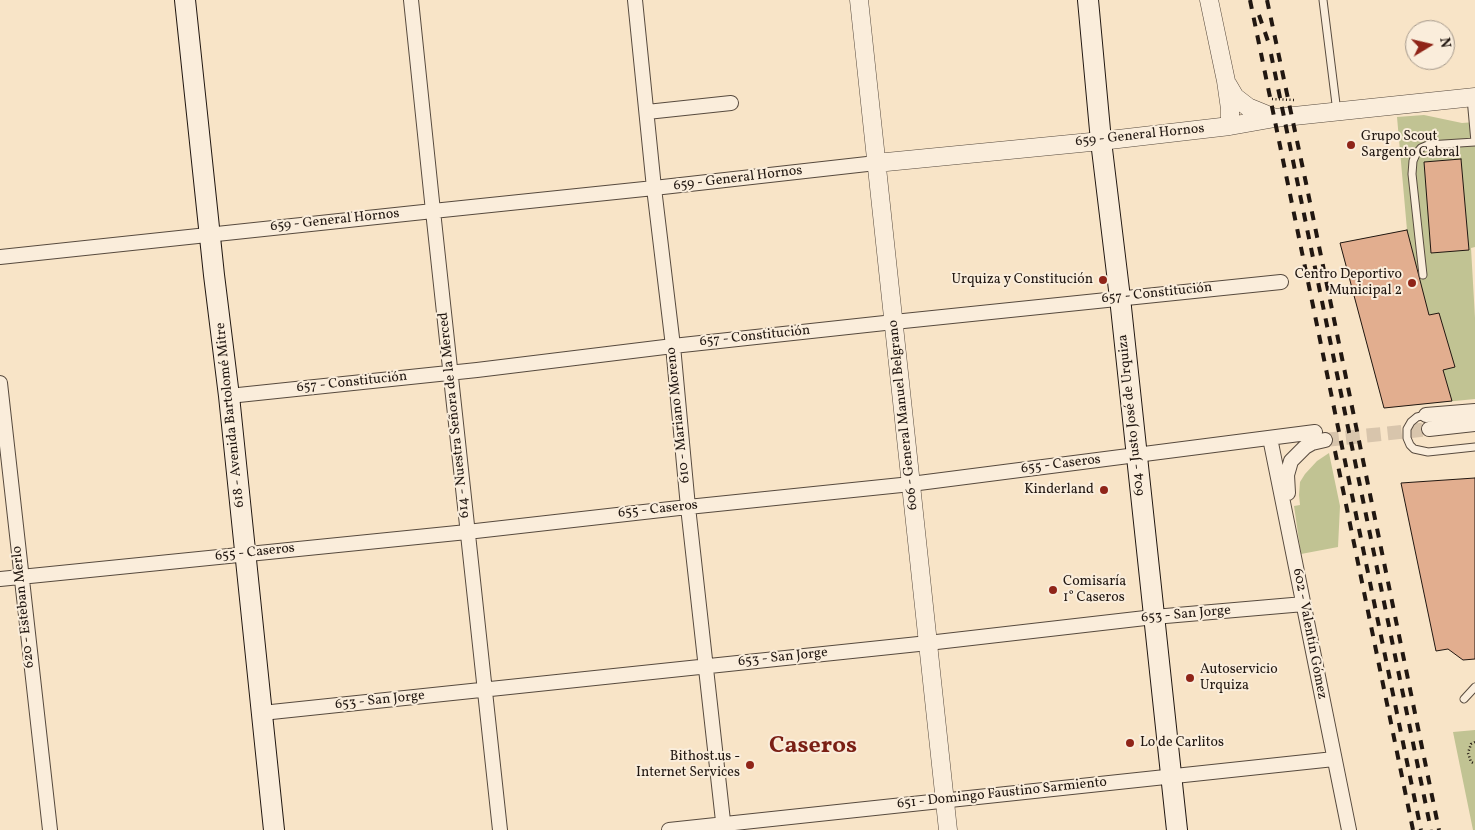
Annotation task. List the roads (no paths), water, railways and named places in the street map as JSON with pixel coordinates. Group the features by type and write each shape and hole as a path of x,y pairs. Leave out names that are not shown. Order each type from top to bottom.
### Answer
{"main road":[{"name":"618 - Avenida Bartolomé Mitre","path":"185,0 246,554 274,830"},
{"name":"604 - Justo José de Urquiza","path":"1088,0 1101,141 1120,298 1177,830"}],"street":[{"name":"614 - Nuestra Señora de la Merced","path":"411,0 432,211 500,830"},
{"name":"610 - Mariano Moreno","path":"635,0 654,188 673,346 688,507 724,827"},
{"name":"606 - General Manuel Belgrano","path":"859,0 948,830"},
{"path":"1209,0 1226,81 1230,109 1230,126"},
{"path":"1226,81 1235,97 1248,107 1275,118"},
{"name":"659 - General Hornos","path":"0,257 876,163 1101,141 1230,126 1275,118 1473,97"},
{"path":"647,112 731,103"},
{"name":"657 - Constitución","path":"229,396 894,322 1281,282"},
{"name":"620 - Esteban Merlo","path":"0,383 50,830"},
{"path":"1427,422 1475,410"},
{"path":"1427,422 1475,424"},
{"name":"655 - Caseros","path":"0,579 467,532 911,484 1270,438 1320,436 1305,447 1291,461 1288,468 1290,541"},
{"name":"602 - Valentín Gómez","path":"1270,438 1350,830"},
{"name":"653 - San Jorge","path":"262,713 928,643 1154,617 1304,604"},
{"name":"651 - Domingo Faustino Sarmiento","path":"669,830 724,827 945,800 1334,759"}],"lane":[{"path":"1323,0 1337,112"},
{"path":"1423,276 1412,174 1413,161 1420,148 1428,145 1474,142 1473,97"},
{"path":"1427,422 1417,418 1411,422 1407,429 1406,438 1414,449 1420,452 1428,452 1475,447"},
{"path":"1464,699 1475,687"}],"tunnel":[{"path":"1325,440 1429,429"}],"railway":[{"path":"1250,0 1421,830"},
{"path":"1267,0 1439,830"},
{"path":"1259,15 1269,44"},
{"path":"1271,54 1431,830"},
{"path":"1335,451 1413,830"}],"place":[{"name":"Grupo Scout Sargento Cabral","path":"1351,145"},
{"name":"Urquiza y Constitución","path":"1103,280"},
{"name":"Centro Deportivo Municipal 2","path":"1412,283"},
{"name":"Kinderland","path":"1104,490"},
{"name":"Comisaría 1° Caseros","path":"1053,590"},
{"name":"Autoservicio Urquiza","path":"1190,678"},
{"name":"Lo de Carlitos","path":"1130,743"},
{"name":"Bithost.us - Internet Services","path":"750,765"}],"district":[{"name":"Caseros","path":"813,748"}]}
